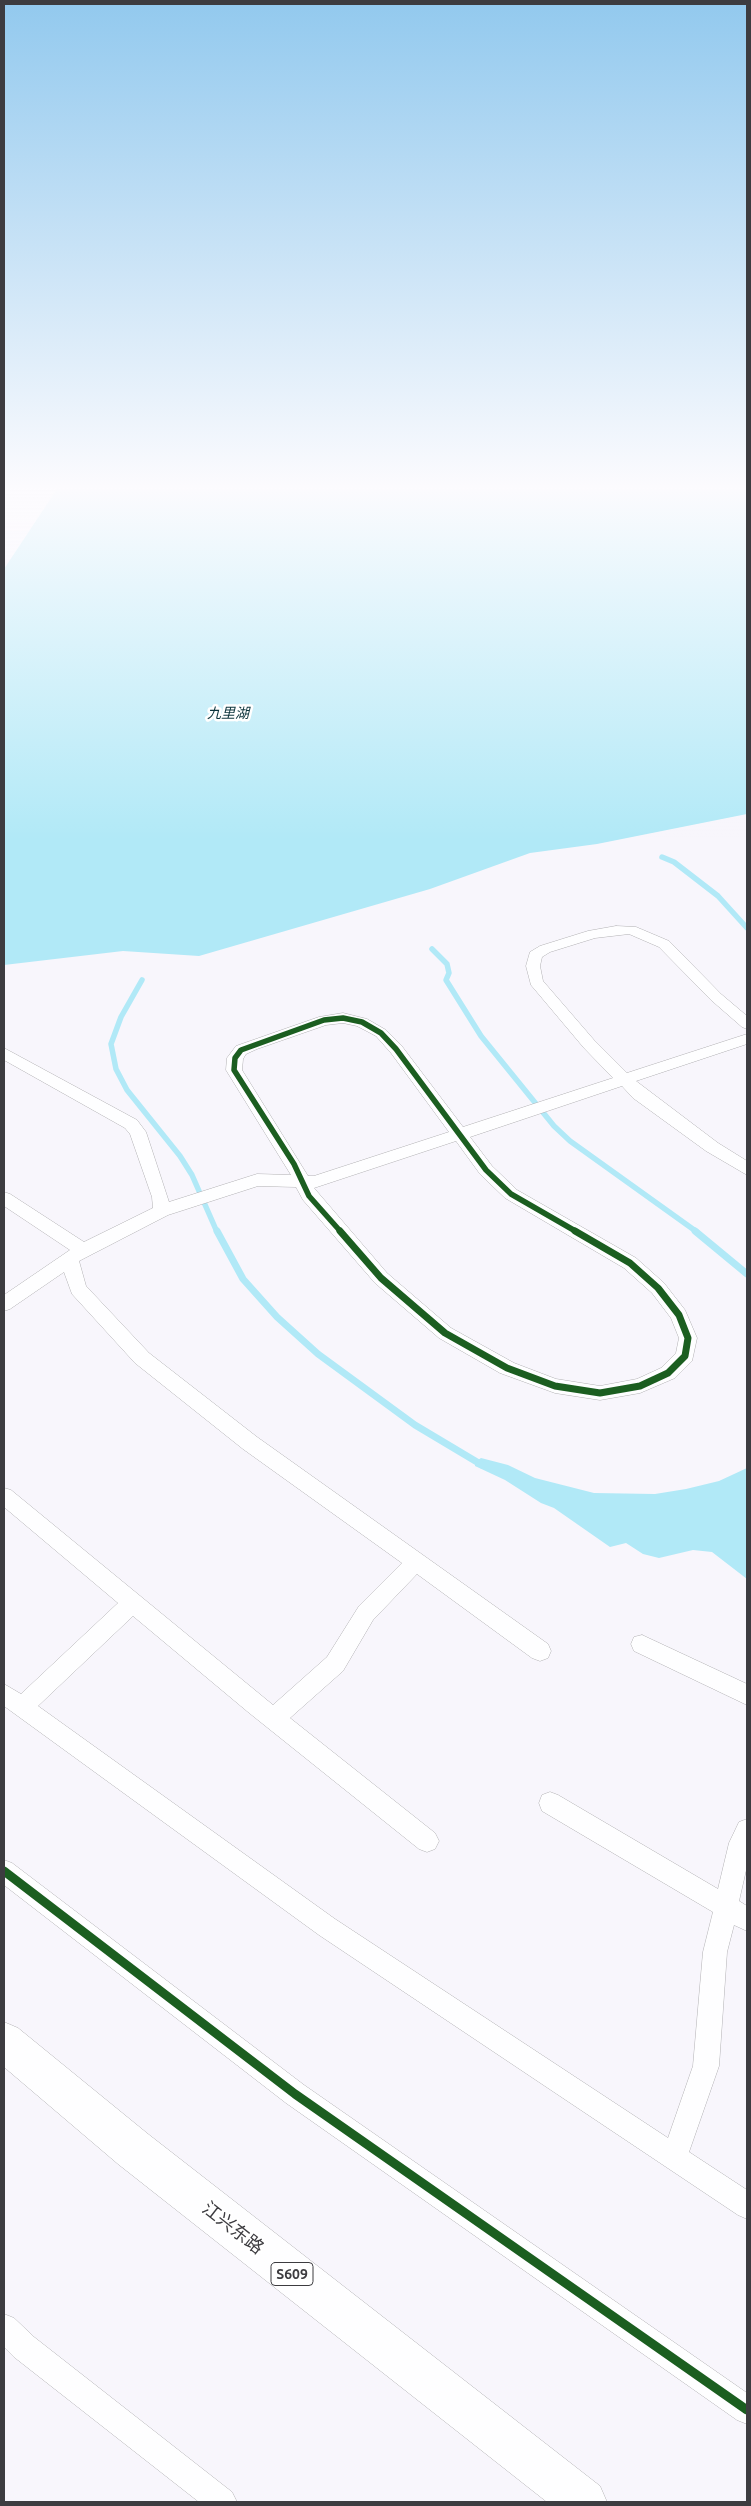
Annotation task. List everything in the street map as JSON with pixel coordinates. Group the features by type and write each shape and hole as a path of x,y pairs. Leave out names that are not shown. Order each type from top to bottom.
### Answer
{"main road":[{"name":"江兴东路","path":"4,2042 133,2149 584,2502"}],"street":[{"path":"747,1024 716,997 664,944 649,936 630,930 616,930 593,934 546,948 535,955 533,966 536,982 589,1044 624,1080 653,1105 712,1147 747,1169"},
{"path":"343,1018 362,1022 381,1033 396,1050 458,1135 486,1170 511,1194 630,1263 658,1288 679,1315 688,1338 686,1356 668,1373 640,1386 600,1393 555,1386 507,1368 445,1333 381,1278 309,1196 294,1164 234,1070 235,1058 247,1048 324,1020 343,1018"},
{"path":"4,1304 76,1254 162,1211 257,1180 315,1182 747,1039"},
{"path":"4,1053 130,1124 138,1132 160,1197 162,1211"},
{"path":"4,1198 76,1254 78,1289 142,1358 250,1443 540,1652"},
{"path":"4,1496 132,1603 427,1841"},
{"path":"274,1718 335,1664 366,1614 416,1562"},
{"path":"132,1603 13,1701 327,1927 747,2206"},
{"path":"642,1644 747,1695"},
{"path":"550,1803 747,1919"},
{"path":"674,2157 706,2066 715,1952 741,1843 747,1830"},
{"path":"4,1871 296,2094 747,2410"},
{"path":"4,2328 24,2347 222,2502"}],"water":[{"name":"九里湖","path":"4,606 747,606 747,814 597,844 530,853 430,889 199,956 123,951 4,965"},
{"path":"481,1458 508,1465 535,1478 594,1493 655,1494 686,1489 719,1481 747,1468 747,1579 712,1552 693,1550 659,1558 643,1554 626,1543 610,1547 554,1508 541,1503 505,1480 475,1466 475,1462"}],"waterway":[{"path":"662,857 674,862 718,896 747,928"},
{"path":"432,949 447,964 449,973 446,980 481,1036 554,1126 570,1141 697,1232"},
{"path":"142,980 121,1017 111,1044 116,1069 127,1090 180,1156 192,1175 217,1232"},
{"path":"217,1231 243,1279 277,1317 318,1354 415,1425 482,1465"},
{"path":"695,1231 747,1274"}],"cycle path":[{"path":"343,1018 362,1022 381,1033 396,1049 486,1170 511,1194 630,1263 658,1288 679,1315 688,1338 685,1356 668,1373 640,1386 600,1393 555,1386 507,1368 445,1333 381,1278 309,1196 294,1164 234,1070 235,1058 241,1050 324,1020 343,1018"},
{"path":"4,1871 295,2094 747,2410"}]}
